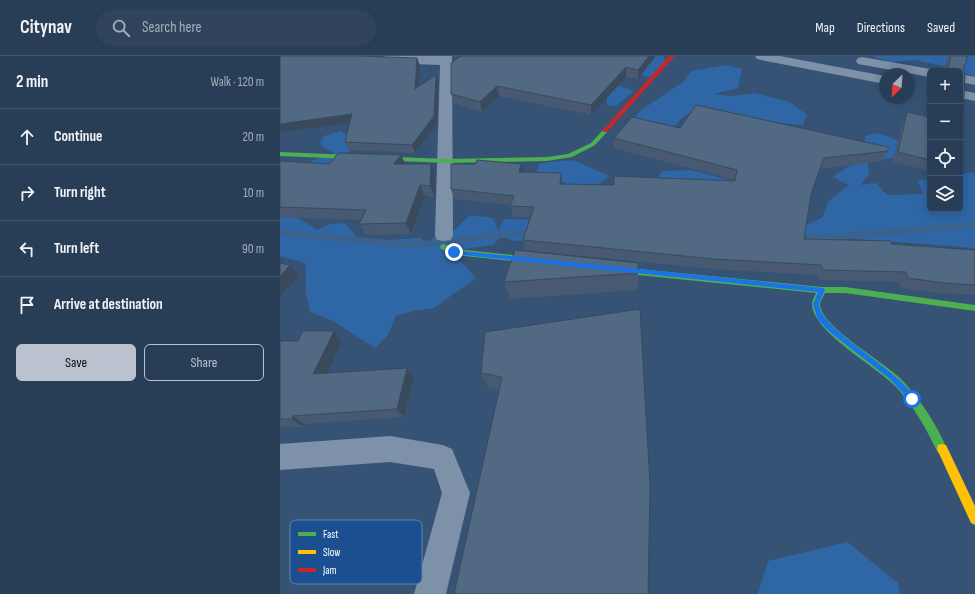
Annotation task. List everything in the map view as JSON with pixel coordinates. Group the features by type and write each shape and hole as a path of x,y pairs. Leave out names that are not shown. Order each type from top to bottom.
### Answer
{"street":[{"path":"280,154 446,161 547,159 570,156 593,144 672,56"},
{"path":"761,56 879,79"},
{"path":"847,58 927,72"},
{"path":"372,59 446,59 444,241 454,252 549,262"},
{"path":"963,79 975,81"},
{"path":"963,95 975,97"},
{"path":"596,267 822,290 845,290 975,308"},
{"path":"822,290 816,304 820,318 833,332 893,377 912,399 930,425 975,519"},
{"path":"280,457 390,449 443,458 456,493 430,594"}],"shaded area":[{"path":"651,56 663,56 669,65 649,77 641,75"},
{"path":"872,56 975,56 975,77 963,73 963,68 948,68 915,60 890,62"},
{"path":"726,65 742,69 738,88 714,94 732,96 754,93 790,102 807,115 803,125 777,123 695,110 683,117 670,132 623,131 640,111 683,82 691,71"},
{"path":"585,79 620,86 634,91 616,106 607,105 607,94"},
{"path":"340,131 361,145 346,153 340,168 310,167 312,161 308,162 334,153 321,146 320,143 324,136"},
{"path":"875,133 888,136 898,141 894,158 871,161 868,164 869,175 860,185 876,183 887,195 923,194 918,180 927,179 927,212 963,212 963,174 972,172 975,174 975,248 832,237 814,239 532,239 514,241 507,238 499,231 501,236 493,245 450,251 476,278 434,308 396,316 388,335 375,348 333,321 310,312 306,292 305,263 280,256 280,211 292,214 317,230 330,224 345,223 360,240 375,241 421,238 428,246 436,234 453,231 470,215 493,218 498,230 505,219 796,229 822,218 828,202 847,186 850,186 833,177 851,165 859,157 864,145 865,136"},
{"path":"573,160 610,176 594,188 570,187 557,178 538,176 536,172 540,163"},
{"path":"692,170 732,181 744,178 796,187 657,179 662,171"},
{"path":"847,542 898,583 900,594 758,594 768,561"}],"building":[{"path":"280,56 417,58 415,89 436,75 434,116 412,145 345,142 352,114 280,124"},
{"path":"461,56 649,56 638,70 626,67 591,105 497,86 480,102 451,94 451,63"},
{"path":"951,56 967,56 966,63 964,65 963,117 963,68 948,68"},
{"path":"696,105 888,147 888,151 824,158 811,194 804,239 890,241 891,244 975,250 975,285 944,283 908,278 906,272 823,270 821,265 714,259 523,240 534,207 510,206 514,196 451,189 451,164 476,164 477,160 521,164 519,172 561,173 560,184 614,185 614,176 735,181 737,170 614,138 632,117 680,128"},
{"path":"907,112 927,116 927,159 898,152"},
{"path":"338,153 401,155 394,164 431,164 430,186 420,185 406,223 359,224 366,210 280,207 280,161 330,164"},
{"path":"515,250 638,263 638,273 504,282"},
{"path":"280,263 290,265 280,277"},
{"path":"640,309 650,485 648,594 454,594 502,377 481,373 485,332"},
{"path":"303,331 334,331 313,374 407,368 397,409 293,416 292,419 280,419 280,341 298,341"}],"waterway":[{"path":"793,236 832,237 975,225"},
{"path":"280,233 412,245 536,232"}],"traffic: fast":[{"path":"280,154 446,161 547,159 570,156 593,144 605,131"},
{"path":"444,247 455,252 542,261"},
{"path":"608,269 822,290"},
{"path":"942,449 921,411 908,394 886,371 836,334 818,313 816,302 822,290 845,290 975,308"}],"traffic: slow":[{"path":"942,449 975,519"}],"traffic: jam":[{"path":"605,131 672,56"}],"route":[{"path":"454,252 635,272 822,290 816,304 820,318 833,332 893,377 912,399"}]}
